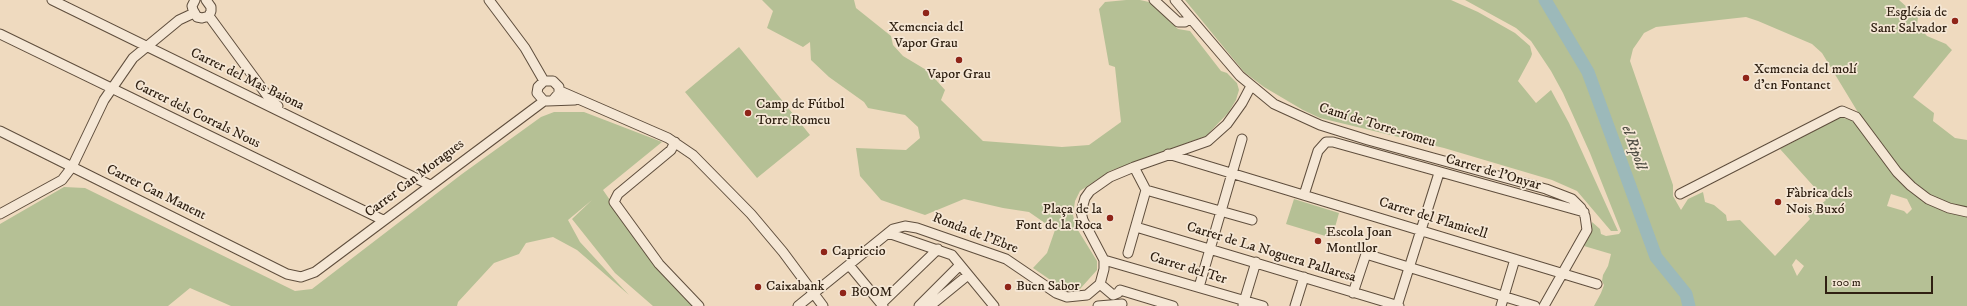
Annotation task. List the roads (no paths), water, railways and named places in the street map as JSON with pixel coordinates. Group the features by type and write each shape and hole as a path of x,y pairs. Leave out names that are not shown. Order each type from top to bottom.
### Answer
{"street":[{"name":"Carrer del Mas Baiona","path":"52,0 290,115 350,147 430,185"},
{"path":"194,0 192,6 197,17 202,18 209,16"},
{"path":"489,0 525,48 544,81"},
{"path":"1154,0 1178,22 1185,22 1190,18"},
{"name":"Camí de Torre-romeu","path":"1175,0 1215,49 1251,86 1274,104 1320,125 1368,140 1554,191 1572,199 1584,212"},
{"path":"209,1 211,7 209,16 269,98 290,115"},
{"path":"0,214 62,180 72,167 111,88 132,58 179,20 194,13"},
{"name":"Carrer dels Corrals Nous","path":"0,34 383,220"},
{"path":"578,100 548,101 537,93 538,87 544,81 553,81 559,87 560,91 675,142 699,161 751,214 783,252 823,306"},
{"path":"1173,306 1117,292 1100,282 1104,269 1104,260 1083,220 1081,212 1082,205 1090,191 1110,177 1167,154 1192,148 1208,141 1227,124 1242,103 1251,86"},
{"path":"548,101 560,91"},
{"name":"Carrer Can Moragues","path":"301,277 315,272 430,185 548,101"},
{"path":"1680,194 1842,111 1850,113 1856,118 1897,172 1911,186 1928,199 1949,208 1967,212"},
{"name":"Carrer Can Manent","path":"0,131 287,274 301,277"},
{"path":"1199,286 1242,139"},
{"path":"675,142 667,153 618,194 614,202 659,264 699,306"},
{"name":"Carrer de l'Onyar","path":"1304,195 1318,150 1326,142 1333,142 1439,173 1584,212"},
{"name":"Carrer del Flamicell","path":"1167,154 1516,258 1597,284"},
{"path":"1128,253 1146,190 1134,167"},
{"path":"1398,306 1420,230 1439,173"},
{"path":"1146,190 1252,220"},
{"path":"1551,203 1554,191"},
{"path":"1544,306 1587,230 1588,224 1584,212"},
{"name":"Ronda de l'Ebre","path":"798,306 888,232 899,226 911,226 995,255 1018,265 1056,293 1068,297 1087,295 1100,282"},
{"name":"Carrer de La Noguera Pallaresa","path":"1136,227 1398,306"},
{"path":"888,232 952,255 994,306"},
{"path":"849,265 882,305 938,249"},
{"path":"1353,293 1366,254 1535,306"},
{"path":"1501,306 1516,258"},
{"name":"Carrer del Ter","path":"1104,260 1199,286 1244,303 1263,306"},
{"path":"1244,303 1256,262"},
{"path":"919,306 960,264"},
{"path":"930,306 968,275"},
{"path":"1295,306 1304,277"},
{"path":"1098,306 1123,305 1117,292"}],"waterway":[{"name":"el Ripoll","path":"1545,0 1588,72 1656,257 1686,294 1689,306"}],"place":[{"name":"Xemeneia del Vapor Grau","path":"926,13"},
{"name":"Església de Sant Salvador","path":"1955,21"},
{"name":"Vapor Grau","path":"959,60"},
{"name":"Xemeneia del molí d'en Fontanet","path":"1746,78"},
{"name":"Camp de Fútbol Torre Romeu","path":"748,113"},
{"name":"Fàbrica dels Nois Buxó","path":"1778,202"},
{"name":"Plaça de la Font de la Roca","path":"1110,218"},
{"name":"Escola Joan Montllor","path":"1318,241"},
{"name":"Capriccio","path":"824,252"},
{"name":"Caixabank","path":"758,287"},
{"name":"Buen Sabor","path":"1008,287"},
{"name":"BOOM","path":"843,293"}]}
